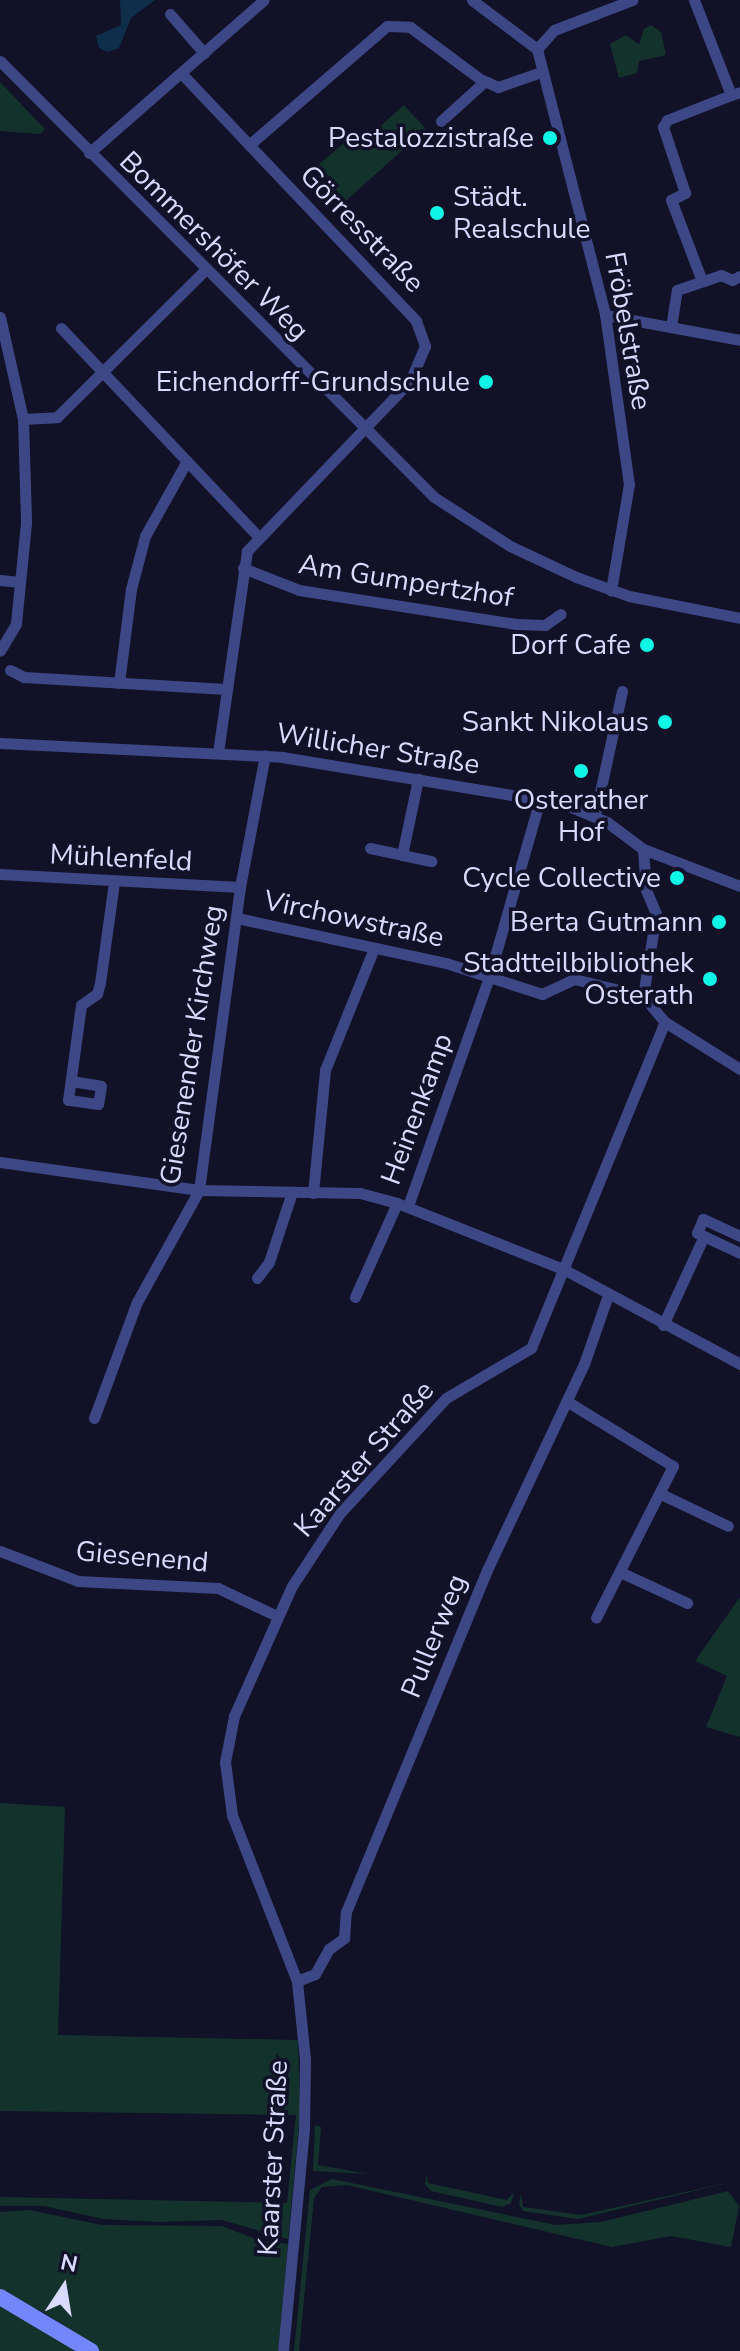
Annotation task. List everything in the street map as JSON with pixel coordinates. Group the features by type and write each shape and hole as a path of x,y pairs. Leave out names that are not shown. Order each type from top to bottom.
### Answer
{"main road":[{"path":"0,2297 91,2351"}],"street":[{"path":"89,153 264,0"},
{"path":"472,0 537,49 554,30 632,0"},
{"path":"694,0 736,93 667,120 663,127 685,193 671,200 702,281"},
{"path":"170,14 204,53"},
{"path":"249,145 387,26 410,27 484,82 507,86 541,72"},
{"name":"Fröbelstraße","path":"537,49 579,199 605,315 629,484 611,590"},
{"name":"Bommershöfer Weg","path":"0,61 204,271 419,485 480,529 543,563 611,590 740,618"},
{"name":"Görresstraße","path":"181,73 423,332 418,368 363,431"},
{"path":"441,121 484,82"},
{"path":"23,419 57,417 204,271"},
{"path":"671,327 677,290 702,281 740,276"},
{"path":"605,315 740,340"},
{"path":"0,317 23,419 26,523 16,624 0,651"},
{"path":"61,328 258,536"},
{"path":"218,752 243,568 258,536 363,431"},
{"path":"119,683 131,589 145,536 187,461"},
{"name":"Am Gumpertzhof","path":"243,568 311,593 516,624 545,625 561,614"},
{"path":"0,580 20,582"},
{"path":"10,670 24,677 226,689"},
{"path":"595,815 622,691"},
{"name":"Willicher Straße","path":"0,743 265,755 540,799 595,815 643,849 729,879 740,886"},
{"name":"Giesenender Kirchweg","path":"94,1418 137,1302 199,1190 240,887 265,755"},
{"path":"402,855 418,779"},
{"name":"Heinenkamp","path":"355,1297 402,1204 489,977 540,799"},
{"path":"370,848 431,861"},
{"path":"643,849 649,895 656,914 643,996 665,1022 740,1069"},
{"name":"Mühlenfeld","path":"0,874 240,887"},
{"path":"71,1081 81,1005 97,994 100,983 114,882"},
{"name":"Virchowstraße","path":"237,918 374,948 542,994 574,979 643,996"},
{"path":"313,1193 325,1070 374,948"},
{"name":"Kaarster Straße","path":"283,2351 305,2116 297,1981 227,1792 225,1762 234,1716 277,1616 340,1513 423,1423 467,1382 531,1348 665,1022"},
{"path":"0,1162 199,1190 360,1193 402,1204 565,1270 740,1364"},
{"path":"257,1278 269,1262 292,1192"},
{"path":"740,1236 703,1219 697,1233 740,1253"},
{"path":"663,1325 704,1236"},
{"name":"Pullerweg","path":"297,1981 315,1974 329,1949 344,1938 346,1912 487,1570 568,1402 608,1295"},
{"path":"568,1402 673,1466 596,1618"},
{"path":"661,1494 728,1526"},
{"name":"Giesenend","path":"0,1551 78,1581 218,1588 277,1616"},
{"path":"620,1572 687,1603"}],"green space":[{"path":"651,25 661,32 666,55 639,61 637,73 619,78 610,44 626,35 639,44 644,29"},
{"path":"0,82 45,129 40,134 0,131"},
{"path":"404,105 426,129 340,206 330,195 337,188 317,166 344,143 352,151"},
{"path":"740,1597 740,1737 706,1727 727,1676 695,1661"},
{"path":"0,1803 65,1807 58,2035 298,2040 300,2114 288,2239 222,2220 156,2222 103,2219 44,2206 0,2206 0,2197 287,2203 296,2115 0,2111"},
{"path":"315,2125 321,2127 318,2165 368,2174 313,2171"},
{"path":"427,2174 428,2183 507,2200 514,2192 511,2203 502,2207 431,2191 425,2184"},
{"path":"332,2179 556,2225 601,2222 728,2191 739,2206 731,2247 671,2236 612,2247 347,2185 322,2187 314,2198 299,2351 294,2351 310,2190"},
{"path":"740,2180 578,2219 523,2211 519,2204 521,2194 523,2207 581,2215"},
{"path":"29,2210 102,2225 222,2226 258,2240 288,2244 278,2351 100,2351 45,2313 0,2291 0,2212"},
{"path":"0,2302 83,2351 0,2351"}],"water":[{"path":"120,0 155,0 131,18 119,48 107,52 99,48 96,36 121,25"}],"place":[{"name":"Pestalozzistraße","path":"550,138"},
{"name":"Städt. Realschule","path":"437,213"},
{"name":"Eichendorff-Grundschule","path":"486,382"},
{"name":"Dorf Cafe","path":"647,645"},
{"name":"Sankt Nikolaus","path":"665,722"},
{"name":"Osterather Hof","path":"581,771"},
{"name":"Cycle Collective","path":"677,878"},
{"name":"Berta Gutmann","path":"719,922"},
{"name":"Stadtteilbibliothek Osterath","path":"710,979"}]}
